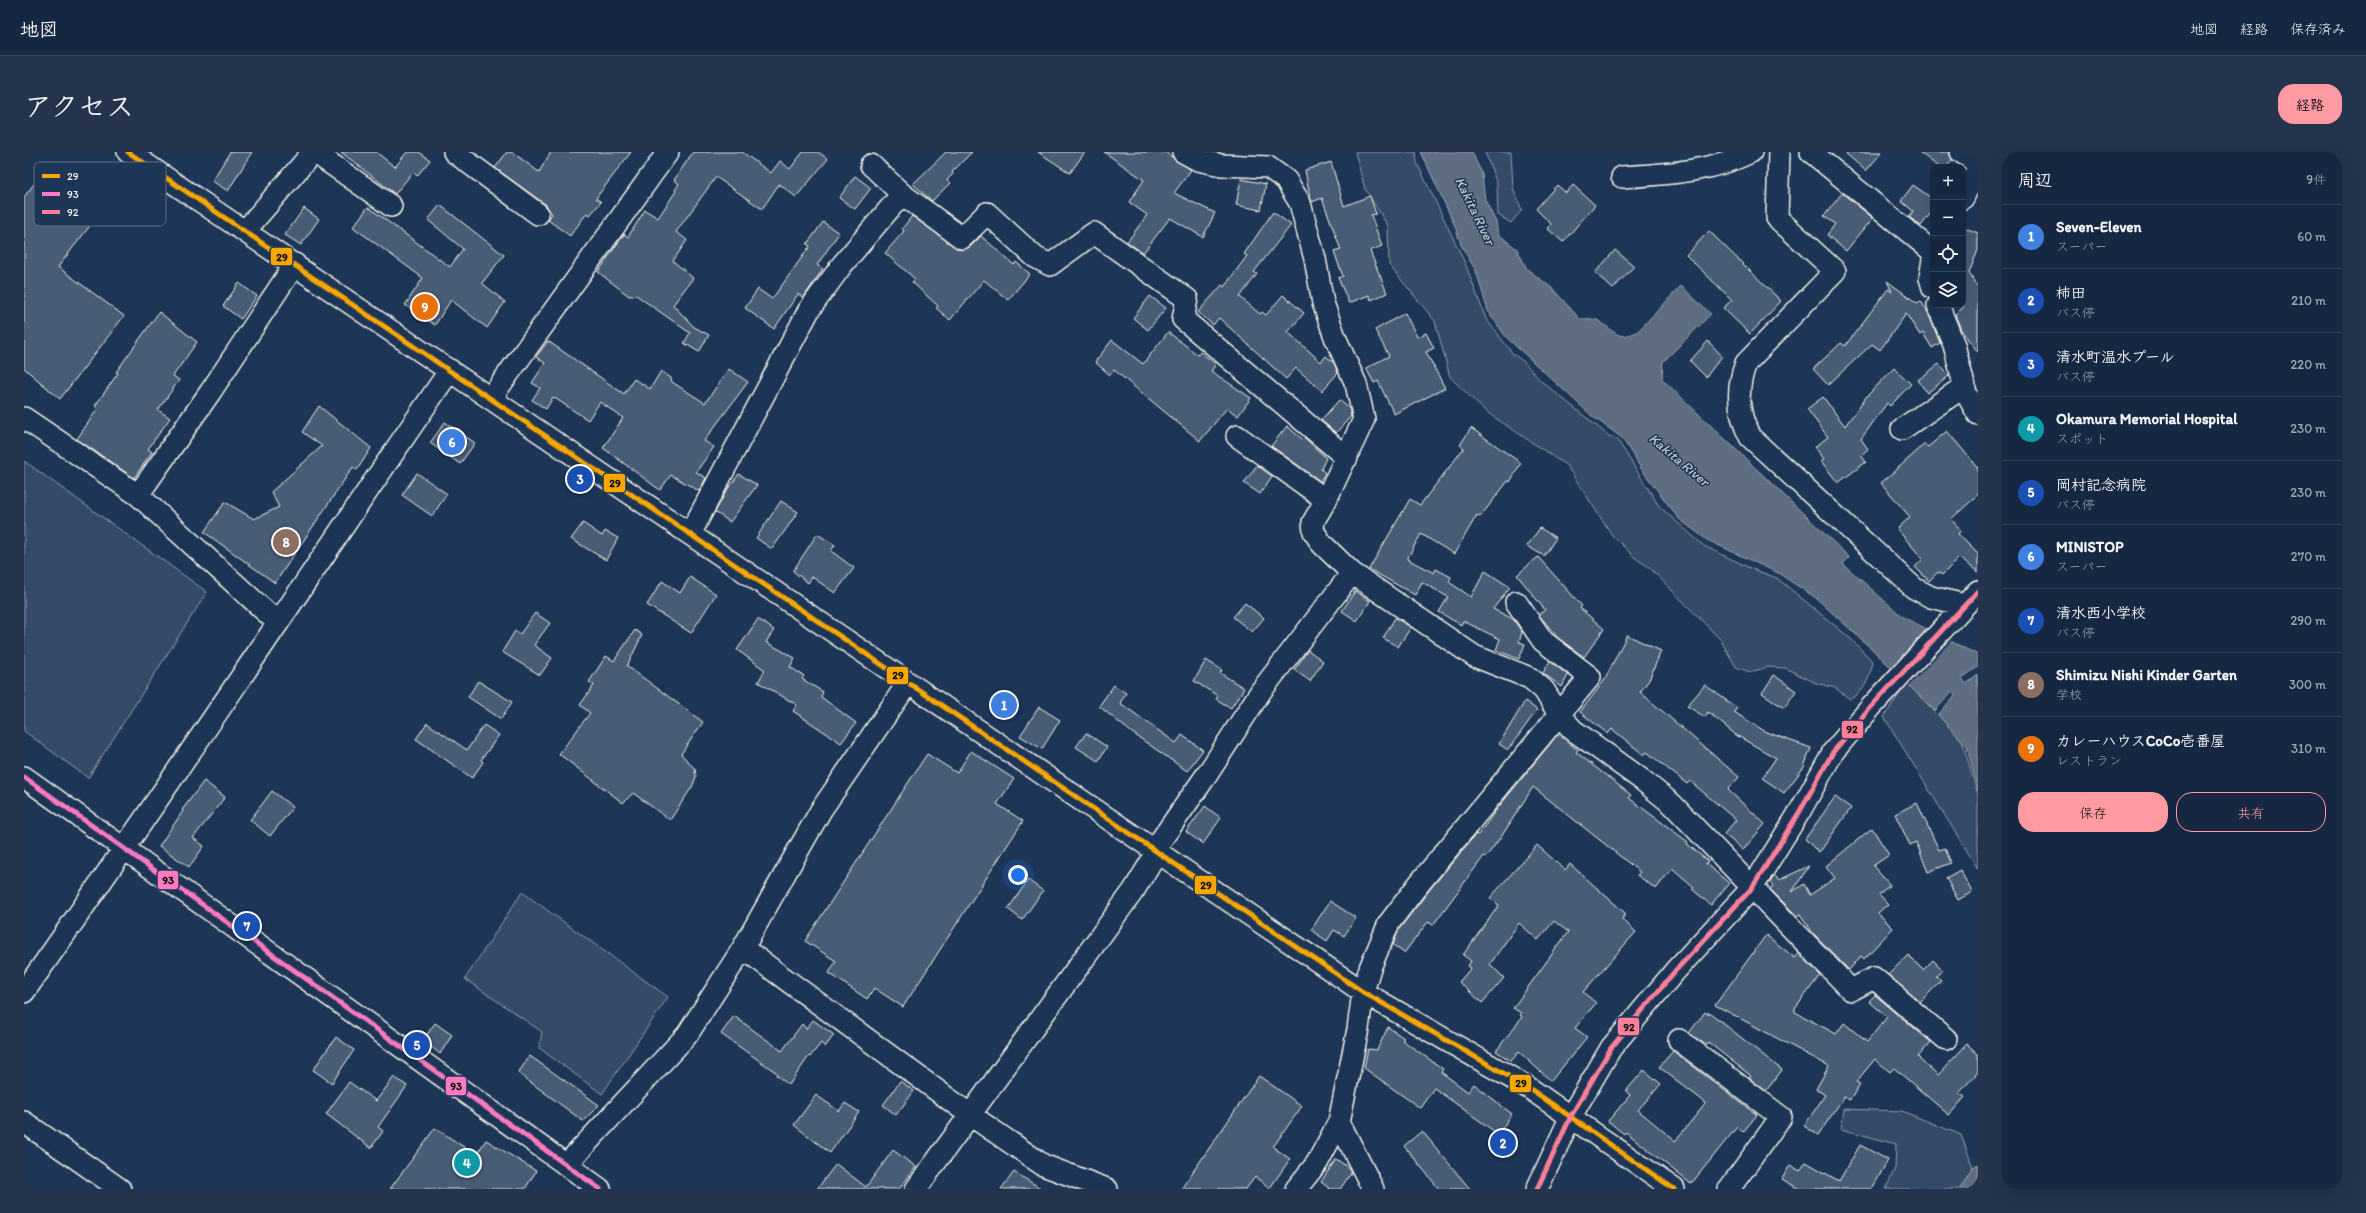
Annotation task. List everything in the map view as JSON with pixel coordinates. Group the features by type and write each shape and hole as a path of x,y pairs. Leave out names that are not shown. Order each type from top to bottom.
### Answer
{"street":[{"path":"128,152 143,162"},
{"path":"246,231 314,152 391,206"},
{"path":"454,152 538,214"},
{"path":"491,398 668,152"},
{"path":"1183,152 1198,160 1221,165 1268,167 1286,180 1300,203 1315,259 1323,303 1335,337 1356,384 1364,419 1326,500 1313,522 1314,532 1322,544 1352,573 1474,656 1530,678 1544,690 1560,716 1573,730 1672,804 1851,990 1874,978 1946,1040"},
{"path":"1622,177 1700,170 1730,161 1751,152"},
{"path":"1779,152 1777,218 1836,271 1746,363 1740,380 1738,401 1744,426 1750,437 1914,588 1931,597 1971,598"},
{"path":"1811,152 1930,250"},
{"path":"1961,152 1978,164"},
{"path":"871,165 902,194 962,238 987,213 1035,257 1050,265 1094,233 1187,299 1183,318 1346,458"},
{"path":"1966,192 1978,168"},
{"path":"166,177 1363,992 1529,1088 1674,1189"},
{"path":"690,534 809,310 842,265 902,194"},
{"path":"138,495 211,391 295,264"},
{"path":"1939,308 1954,345 1970,401 1978,414"},
{"path":"24,992 126,848 277,622 450,370"},
{"path":"1902,429 1965,386"},
{"path":"24,418 138,495 277,622"},
{"path":"1237,436 1326,500"},
{"path":"916,1189 969,1114 1134,890 1157,852 1161,840 1208,773 1261,691 1352,573"},
{"path":"1537,1189 1571,1116 1611,1048 1675,971 1752,888 1800,811 1833,752 1872,706 1971,598"},
{"path":"1296,1189 1317,1163 1339,1122 1358,1029 1363,992 1370,968 1389,923 1418,885 1560,716 1590,677 1543,641 1516,602"},
{"path":"566,1165 687,1035 743,948 821,810 908,683"},
{"path":"24,777 126,848 600,1189"},
{"path":"743,948 969,1114 1043,1165 1108,1189"},
{"path":"1679,1040 1781,1117 1729,1189"},
{"path":"24,1122 120,1189"},
{"path":"1339,1122 1373,1189"}],"shaded area":[{"path":"1355,152 1416,152 1417,163 1465,263 1486,319 1513,354 1523,361 1541,381 1609,436 1617,439 1659,506 1704,546 1752,569 1777,578 1850,638 1873,662 1866,684 1859,693 1850,699 1835,688 1816,683 1785,668 1768,667 1750,672 1736,667 1720,639 1649,567 1634,557 1612,535 1567,466 1485,411 1450,377 1435,321 1389,265 1388,226 1365,189"},
{"path":"1485,152 1511,152 1513,188 1522,210 1511,223 1498,215 1497,184"},
{"path":"24,461 207,592 88,778 24,731"},
{"path":"1907,683 1962,740 1978,795 1978,869 1884,717"},
{"path":"522,892 668,997 602,1094 539,1048 542,1032 465,979"},
{"path":"1844,1109 1902,1111 1961,1135 1973,1167 1960,1189 1886,1189 1895,1168 1896,1144 1841,1129"}],"water":[{"name":"Kakita River","path":"1421,152 1472,152 1482,174 1485,200 1496,222 1498,234 1517,249 1527,269 1552,288 1580,319 1597,320 1620,335 1631,334 1638,331 1681,286 1711,314 1663,362 1662,379 1849,557 1843,564 1903,617 1978,655 1978,667 1962,678 1966,684 1978,675 1978,791 1967,746 1938,715 1956,694 1952,691 1935,711 1875,652 1816,598 1778,573 1707,540 1679,519 1642,470 1622,438 1592,416 1506,337 1488,311 1476,271 1461,245 1455,226"},
{"path":"1978,1164 1978,1189 1960,1189 1973,1167"}],"pier":[{"path":"1929,627 1953,639 1908,687 1890,669"}],"building":[{"path":"230,152 252,152 228,191 212,181"},
{"path":"341,152 376,152 395,167 407,152 419,152 430,160 417,176 413,172 395,194"},
{"path":"507,152 512,152 539,172 551,152 631,152 596,198 601,202 590,215 587,213 570,236 548,220 552,214 545,204 495,168"},
{"path":"693,152 742,152 771,173 780,161 790,169 803,152 818,152 828,159 796,197 779,184 762,209 716,177 676,232 687,240 673,261 693,278 673,305 694,327 709,335 699,352 684,343 690,333 636,295 629,296 598,272 624,234 628,237 645,210 658,218 679,184 674,180"},
{"path":"946,152 972,152 952,172 953,174 947,180 950,183 932,201 913,184"},
{"path":"1038,152 1085,152 1070,173"},
{"path":"1104,152 1165,152 1191,170 1174,193 1215,213 1203,237 1170,218 1143,253 1127,242 1147,215 1129,202 1144,180"},
{"path":"1844,152 1882,152 1866,171"},
{"path":"1919,152 1949,152 1952,160 1949,164 1935,164"},
{"path":"1331,162 1344,206 1370,196 1376,214 1371,215 1382,246 1370,251 1387,293 1371,300 1369,295 1349,303 1338,278 1343,276 1334,252 1341,250 1322,198 1312,202 1310,197 1305,170"},
{"path":"855,176 871,188 855,209 839,198"},
{"path":"1241,179 1266,184 1261,210 1236,205"},
{"path":"34,184 34,226 90,226 58,267 124,316 60,399 24,368 24,197"},
{"path":"1557,185 1566,193 1573,185 1595,205 1563,242 1548,229 1551,224 1536,209"},
{"path":"1913,185 1930,197 1930,214 1921,226 1909,217 1913,211 1901,201"},
{"path":"1842,193 1873,218 1846,251 1827,235 1835,224 1824,216"},
{"path":"440,205 504,255 482,283 505,302 487,328 451,300 435,325 405,305 423,278 353,227 368,207 450,267 463,249 428,220"},
{"path":"304,208 319,219 301,245 285,235"},
{"path":"1273,212 1291,225 1254,272 1257,274 1240,297 1260,314 1262,312 1266,315 1283,295 1304,313 1288,332 1321,362 1326,356 1334,363 1338,373 1322,391 1296,368 1286,379 1219,318 1213,325 1198,312 1222,285 1224,287 1247,256 1244,254"},
{"path":"912,216 960,250 970,247 981,236 1014,265 1016,262 1030,274 1008,300 984,280 950,320 936,308 938,306 912,282 915,279 885,253 904,231 902,229"},
{"path":"823,222 839,233 817,265 823,269 803,298 798,294 774,329 745,308 758,289 772,299 810,246 807,244"},
{"path":"1966,228 1978,233 1978,250 1969,273 1978,287 1978,352 1961,330 1955,314 1963,308 1966,308"},
{"path":"1709,231 1781,301 1750,334 1723,308 1732,300 1686,255"},
{"path":"1615,250 1634,266 1613,289 1595,273"},
{"path":"1887,281 1917,303 1921,301 1928,313 1940,343 1932,348 1923,333 1920,335 1906,314 1880,350 1872,344 1828,385 1813,369 1841,343 1845,346 1888,289 1892,292"},
{"path":"239,283 257,296 241,319 223,306"},
{"path":"1150,296 1166,308 1148,330 1133,318"},
{"path":"159,312 197,342 173,376 179,380 158,410 170,418 148,449 152,452 134,478 77,439 98,408 95,406 118,373 116,372"},
{"path":"1405,313 1417,337 1426,333 1434,348 1426,352 1445,388 1394,414 1378,381 1374,383 1366,368 1389,356 1375,330"},
{"path":"1168,332 1198,355 1200,352 1216,364 1211,371 1251,398 1238,416 1227,408 1200,441 1114,370 1110,375 1095,362 1112,340 1143,364"},
{"path":"548,341 624,394 634,379 650,389 661,371 671,378 672,382 705,403 729,369 748,382 704,441 714,447 696,472 706,478 699,491 671,475 660,490 603,448 623,418 600,402 588,420 553,397 546,409 532,400 540,388 532,383 545,363 536,357"},
{"path":"1708,341 1722,356 1706,377 1690,361"},
{"path":"1939,364 1949,376 1927,393 1918,380"},
{"path":"1894,368 1911,384 1890,406 1887,403 1861,439 1868,449 1861,455 1866,462 1838,483 1821,461 1824,459 1815,447 1828,437 1807,409 1823,397 1845,426 1866,397"},
{"path":"1339,400 1349,408 1351,416 1336,433 1321,420"},
{"path":"319,406 371,448 357,470 353,467 275,583 204,532 225,502 254,519 279,507 271,492 322,446 302,432"},
{"path":"445,422 475,443 460,464 430,443"},
{"path":"1287,426 1303,440 1305,438 1326,458 1321,469 1325,473 1320,481 1271,446"},
{"path":"1471,428 1521,463 1510,482 1508,481 1480,517 1477,515 1454,554 1421,534 1407,559 1434,573 1436,569 1451,577 1449,582 1471,597 1485,571 1510,587 1493,609 1513,619 1522,632 1519,642 1525,644 1519,659 1496,650 1500,639 1463,621 1461,625 1439,612 1448,597 1422,582 1415,595 1369,569 1410,499 1420,505 1464,448 1460,445"},
{"path":"1947,431 1978,468 1978,495 1951,519 1961,530 1958,534 1978,554 1978,572 1959,558 1942,575 1938,572 1929,581 1915,567 1923,559 1897,529 1910,517 1881,483 1925,444 1928,447"},
{"path":"1257,465 1272,476 1260,494 1244,483"},
{"path":"417,473 447,494 432,516 402,495"},
{"path":"739,474 757,485 730,522 715,512 727,490"},
{"path":"781,501 798,512 772,549 756,538"},
{"path":"583,523 602,536 605,531 618,538 606,560 571,539"},
{"path":"1540,528 1556,538 1544,556 1527,546"},
{"path":"817,534 835,545 831,551 854,568 835,593 812,577 808,583 793,571"},
{"path":"1538,557 1582,606 1580,608 1604,629 1584,657 1558,638 1539,615 1545,610 1517,575"},
{"path":"690,577 716,594 691,633 647,605 662,581 680,593"},
{"path":"1355,591 1370,601 1357,621 1342,611"},
{"path":"1245,603 1264,618 1252,632 1233,617"},
{"path":"535,613 550,623 534,645 552,658 540,675 502,652 515,631 520,634"},
{"path":"1395,618 1411,627 1398,647 1383,638"},
{"path":"758,619 774,630 766,642 795,658 790,667 804,676 802,679 823,692 821,697 856,723 841,743 793,711 797,705 758,682 765,670 737,650"},
{"path":"635,630 642,635 627,666 703,722 681,754 695,769 696,777 692,787 670,820 633,793 623,803 559,754 590,713 580,705 594,685 589,682 606,656 614,661"},
{"path":"1627,635 1661,651 1649,680 1640,692 1739,777 1728,790 1765,824 1743,850 1724,834 1736,820 1690,781 1687,784 1647,752 1644,755 1612,729 1608,734 1580,712 1604,681"},
{"path":"1308,650 1323,661 1310,681 1294,670"},
{"path":"1206,660 1222,670 1220,673 1244,688 1231,708 1216,699 1218,696 1194,681"},
{"path":"1550,661 1568,675 1562,687 1543,673"},
{"path":"1774,675 1796,691 1784,708 1762,693"},
{"path":"478,681 512,702 501,719 468,697"},
{"path":"1114,685 1126,693 1120,703 1176,743 1182,735 1203,750 1187,771 1131,732 1099,706"},
{"path":"1705,685 1737,708 1734,712 1766,732 1811,748 1804,767 1784,793 1762,778 1776,758 1736,735 1708,712 1705,717 1687,706"},
{"path":"1525,701 1537,710 1508,750 1499,744"},
{"path":"1039,707 1060,720 1042,749 1020,736"},
{"path":"427,723 467,750 484,725 499,735 481,760 483,762 472,778 416,739"},
{"path":"1086,733 1107,747 1098,761 1076,747"},
{"path":"1558,734 1578,750 1576,752 1631,795 1629,798 1688,842 1687,844 1708,861 1706,864 1729,883 1711,905 1692,889 1694,887 1672,868 1656,889 1637,875 1640,872 1533,787 1503,834 1486,857 1484,856 1433,925 1428,922 1404,953 1393,945 1399,929 1431,888 1476,834 1478,835 1497,809"},
{"path":"971,751 1014,779 997,804 1023,821 903,1007 874,988 867,999 829,973 836,961 805,941 927,754 957,773"},
{"path":"204,781 225,797 193,838 204,846 189,867 159,846 183,811 182,810"},
{"path":"272,791 293,807 270,836 250,820"},
{"path":"1835,797 1851,808 1819,853 1805,839"},
{"path":"1917,803 1939,850 1945,848 1951,863 1928,872 1916,842 1910,845 1895,814"},
{"path":"1205,806 1221,818 1203,844 1186,832"},
{"path":"1872,828 1889,855 1873,866 1890,885 1879,894 1888,904 1878,913 1893,928 1864,959 1861,956 1849,970 1813,933 1800,914 1797,916 1770,889 1773,886 1770,882 1774,875 1779,880 1809,866 1792,892 1804,884 1810,895 1835,878 1826,866"},
{"path":"1537,845 1565,870 1570,864 1626,914 1622,919 1636,932 1583,992 1596,1003 1575,1028 1587,1037 1551,1081 1519,1052 1511,1061 1496,1051 1522,1017 1520,1015 1521,1013 1513,1008 1568,932 1554,921 1538,940 1519,923 1490,964 1504,978 1482,1003 1459,982 1471,968 1468,966 1471,961 1463,955 1499,905 1490,898"},
{"path":"1960,870 1972,892 1958,900 1946,878"},
{"path":"1028,880 1043,891 1022,920 1008,909"},
{"path":"1330,901 1356,918 1344,936 1334,930 1327,941 1311,930"},
{"path":"1766,935 1795,958 1799,953 1820,975 1795,1009 1795,1012 1836,1034 1844,1023 1867,1042 1887,1017 1869,1001 1875,995 1931,1042 1918,1057 1938,1075 1967,1044 1978,1054 1978,1072 1959,1093 1965,1097 1949,1115 1894,1068 1890,1072 1875,1059 1856,1082 1860,1084 1850,1100 1844,1097 1818,1135 1804,1126 1825,1095 1816,1089 1829,1066 1715,1005"},
{"path":"1908,955 1923,970 1933,960 1943,970 1936,976 1941,981 1920,1002 1888,975"},
{"path":"1705,1012 1708,1014 1709,1012 1782,1070 1766,1091 1749,1078 1751,1076 1708,1042 1706,1045 1689,1033"},
{"path":"734,1016 782,1051 802,1024 806,1029 813,1020 834,1035 825,1047 821,1043 810,1057 809,1056 789,1085 776,1075 777,1073 721,1034"},
{"path":"435,1023 452,1035 440,1054 423,1040"},
{"path":"1388,1027 1404,1038 1402,1040 1443,1069 1441,1072 1468,1092 1474,1084 1512,1114 1498,1134 1434,1088 1420,1108 1364,1068 1368,1049 1377,1050"},
{"path":"336,1037 354,1050 332,1083 313,1070"},
{"path":"1673,1051 1757,1115 1743,1132 1737,1127 1691,1184 1626,1132 1624,1134 1608,1121 1630,1095 1626,1091 1644,1070 1661,1084 1638,1110 1675,1141 1706,1103 1659,1067"},
{"path":"530,1056 599,1105 583,1121 518,1073"},
{"path":"1259,1076 1302,1106 1273,1147 1290,1159 1270,1188 1255,1177 1246,1189 1181,1189"},
{"path":"394,1077 407,1086 378,1127 383,1131 371,1148 326,1114 349,1082 376,1101"},
{"path":"900,1081 914,1091 896,1115 883,1105"},
{"path":"816,1095 839,1111 845,1103 859,1112 830,1153 794,1125"},
{"path":"435,1128 476,1155 486,1140 536,1171 525,1189 390,1189"},
{"path":"1422,1131 1470,1189 1439,1189 1404,1146"},
{"path":"1860,1145 1888,1160 1872,1189 1799,1189 1782,1179 1790,1165 1800,1171 1806,1162 1839,1181"},
{"path":"893,1150 916,1167 899,1189 817,1189 836,1164 866,1187"},
{"path":"1336,1159 1349,1168 1351,1173 1340,1189 1330,1189 1321,1182"},
{"path":"1014,1172 1042,1189 1001,1189"}],"transit line":[{"name":"29","path":"128,152 143,162"},
{"name":"29","path":"166,178 1363,992 1529,1088 1674,1189"},
{"name":"92","path":"1537,1189 1571,1116 1611,1048 1675,971 1752,888 1800,811 1833,752 1872,706 1978,591"},
{"name":"93","path":"24,777 600,1189"}],"place":[{"name":"カレーハウスCoCo壱番屋","path":"425,307"},
{"name":"MINISTOP","path":"452,442"},
{"name":"清水町温水プール","path":"580,479"},
{"name":"Shimizu Nishi Kinder Garten","path":"286,542"},
{"name":"Seven-Eleven","path":"1004,705"},
{"name":"清水西小学校","path":"247,926"},
{"name":"岡村記念病院","path":"417,1045"},
{"name":"柿田","path":"1503,1143"},
{"name":"Okamura Memorial Hospital","path":"467,1163"}]}
